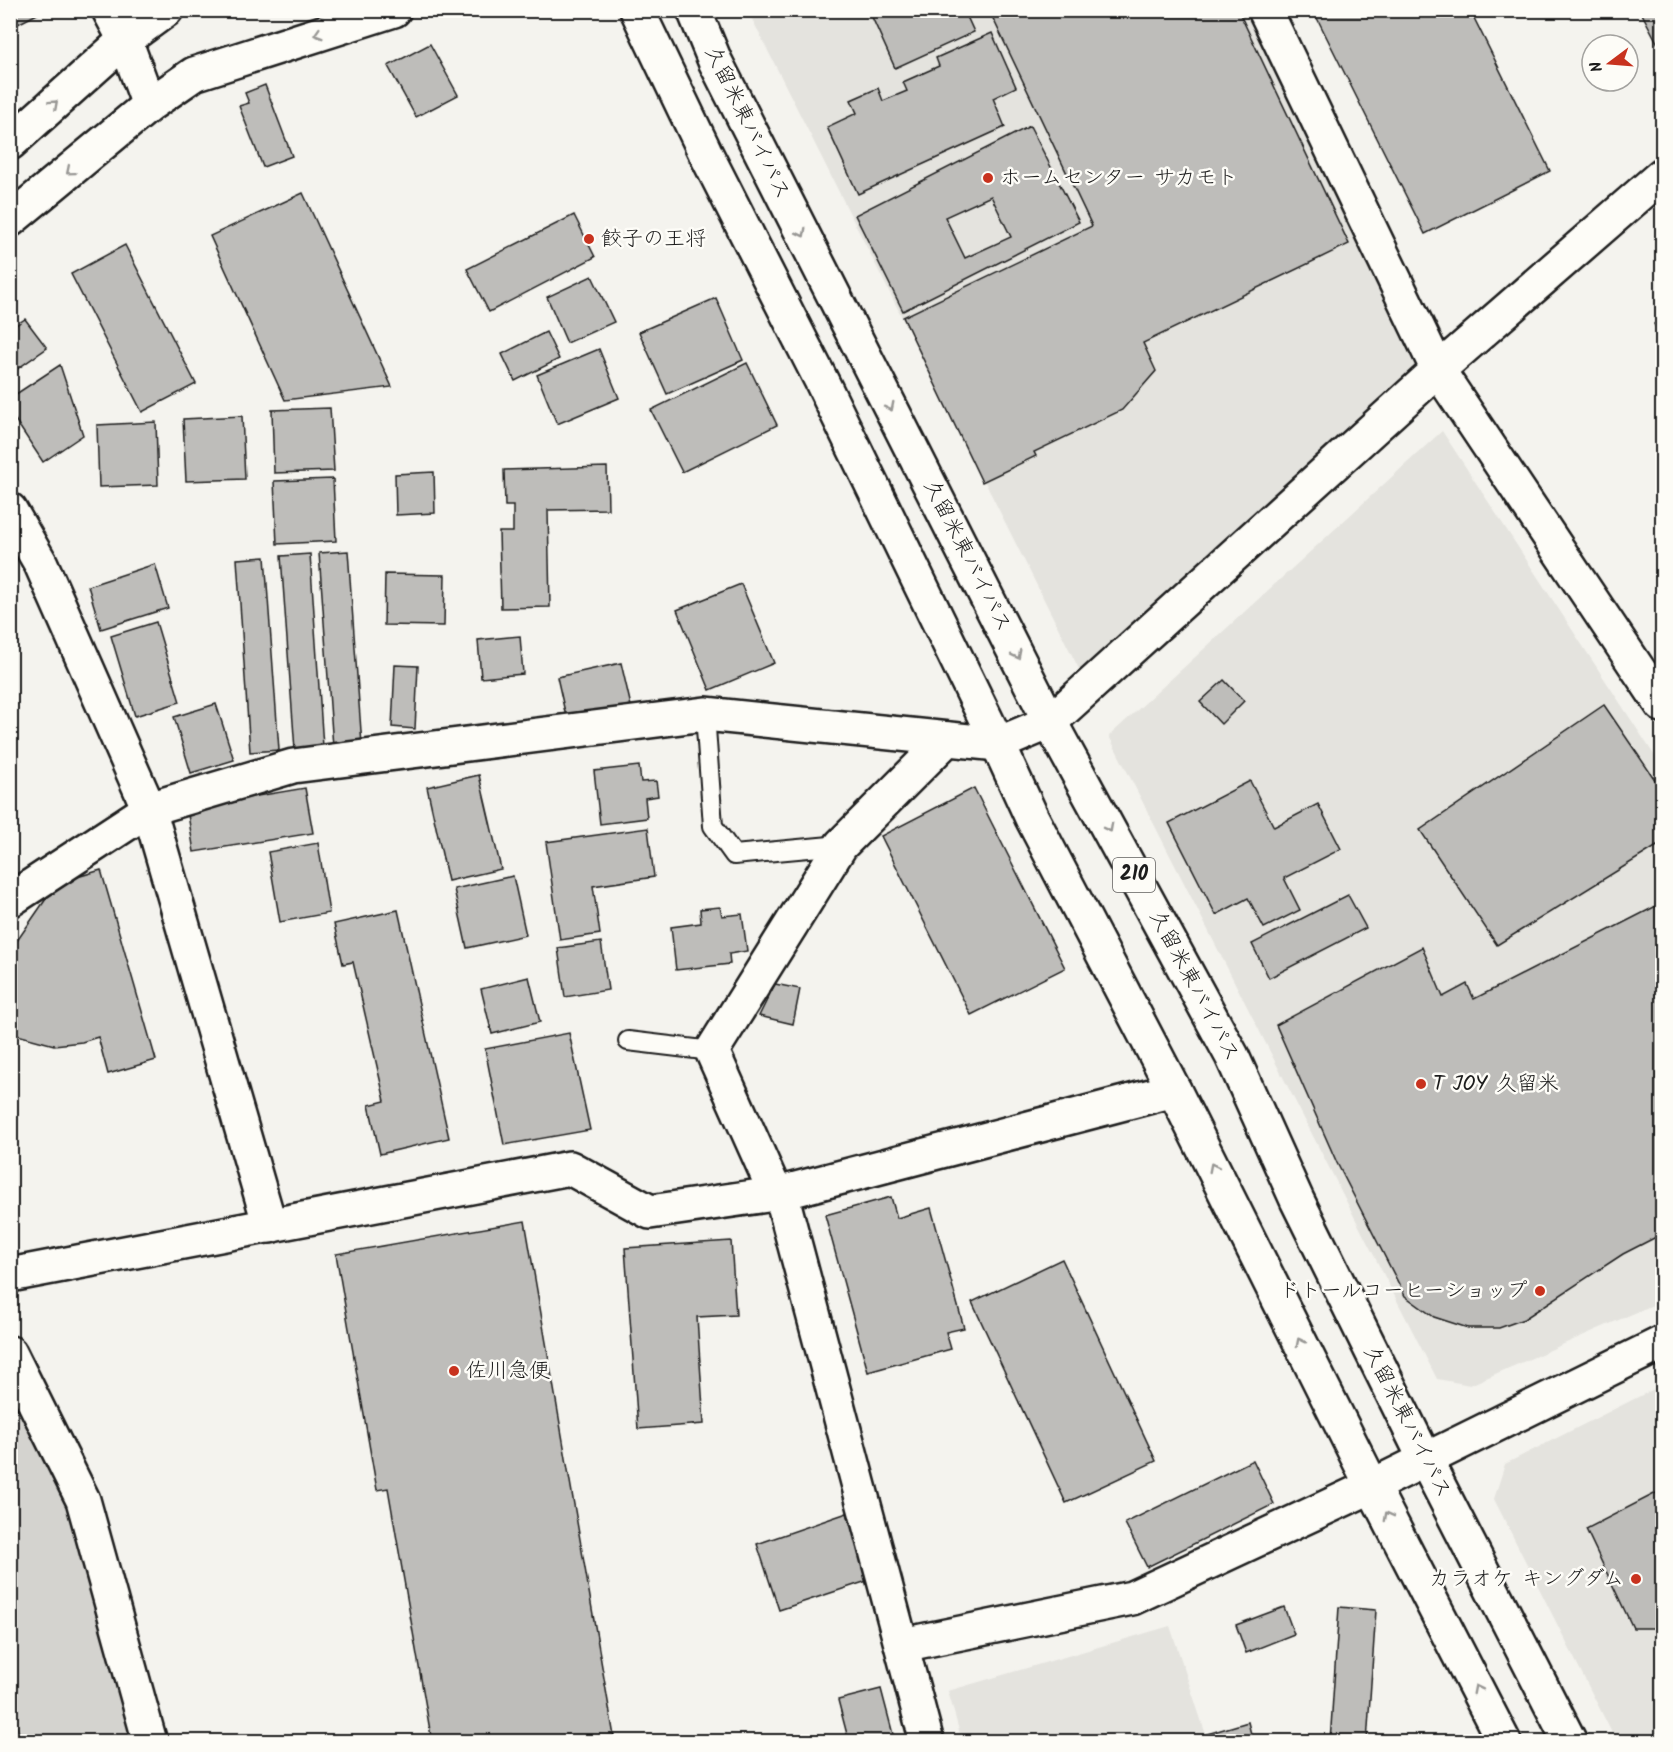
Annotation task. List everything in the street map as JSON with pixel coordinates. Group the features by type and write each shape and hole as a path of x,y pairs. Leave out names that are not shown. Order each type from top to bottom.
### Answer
{"main road":[{"path":"109,10 125,40 148,105"},
{"path":"10,143 125,40 166,10"},
{"path":"10,220 148,105 194,74 394,10"},
{"path":"637,10 705,152 827,392 1032,818 1174,1090 1372,1486 1504,1742"},
{"name":"久留米東バイパス","path":"694,10 715,61 1050,722 1232,1056 1297,1200 1425,1459 1570,1742"},
{"path":"1265,10 1438,370 1662,705"},
{"path":"10,900 149,808 293,766 705,714 998,744 1050,722 1438,370 1662,175"},
{"path":"10,510 40,564 149,808 270,1227"},
{"path":"927,1742 778,1193 712,1051 841,845 947,739"},
{"path":"10,1275 570,1168 650,1212 778,1193 1174,1090"},
{"path":"902,1645 1132,1598 1372,1486 1662,1343"},
{"path":"10,1353 82,1500 150,1742"}],"lane":[{"path":"705,714 713,826 734,855 841,845"},
{"path":"628,1041 712,1051"}],"shaded area":[{"path":"748,11 1253,11 1424,370 1083,677"},
{"path":"1442,431 1662,767 1662,1301 1470,1385 1437,1379 1109,736"},
{"path":"10,1384 69,1489 139,1741 22,1741 10,1707"},
{"path":"1662,1385 1662,1741 1616,1741 1494,1499 1505,1464"},
{"path":"1170,1626 1208,1741 962,1741 948,1691"}],"building":[{"path":"10,10 45,10 10,28"},
{"path":"886,10 964,10 974,32 895,68 872,17"},
{"path":"989,10 1238,10 1349,244 1143,343 1156,371 1122,410 1034,452 1036,456 982,482 903,317 1092,226"},
{"path":"1316,10 1470,10 1550,171 1425,234 1314,12"},
{"path":"1640,10 1662,10 1662,44 1659,46"},
{"path":"992,33 1016,87 993,98 1005,127 858,194 827,127 857,113 851,100 878,88 883,101 907,91 903,82 939,66 936,58"},
{"path":"430,44 458,95 416,117 388,66"},
{"path":"265,85 292,156 263,167 239,106 249,103 245,93"},
{"path":"1030,126 1079,222 903,311 855,215","holes":["991,196 1011,237 965,258 945,217"]},
{"path":"303,193 392,387 285,400 210,236"},
{"path":"574,215 595,257 489,312 467,269"},
{"path":"125,245 196,384 142,412 71,274"},
{"path":"592,276 614,322 567,343 547,297"},
{"path":"716,298 743,360 667,394 639,332"},
{"path":"25,319 47,348 10,374 10,329"},
{"path":"1662,319 1662,338 1654,324"},
{"path":"546,332 559,359 515,381 502,354"},
{"path":"599,349 619,398 557,424 537,375"},
{"path":"747,363 777,425 682,472 651,410"},
{"path":"60,365 83,435 43,462 10,412 10,398"},
{"path":"330,408 334,471 274,473 272,410"},
{"path":"242,416 245,479 186,481 183,419"},
{"path":"156,422 158,485 99,487 97,425"},
{"path":"607,467 608,509 548,510 550,607 501,608 499,532 513,532 513,506 505,506 504,470"},
{"path":"434,472 435,513 396,515 395,474"},
{"path":"333,479 336,541 277,544 274,481"},
{"path":"348,551 362,745 333,747 319,553"},
{"path":"310,554 323,747 295,750 281,556"},
{"path":"265,557 279,750 250,752 237,559"},
{"path":"155,564 168,608 101,629 88,586"},
{"path":"385,574 445,575 444,626 384,625"},
{"path":"741,584 774,663 710,690 677,610"},
{"path":"156,622 180,702 135,716 111,636"},
{"path":"520,636 523,674 481,678 478,640"},
{"path":"621,663 631,706 567,721 557,677"},
{"path":"395,665 418,666 415,729 392,727"},
{"path":"1224,680 1244,701 1221,724 1200,702"},
{"path":"216,704 234,760 191,773 174,717"},
{"path":"1604,705 1662,790 1662,843 1497,945 1420,830"},
{"path":"639,766 641,782 656,781 658,796 645,798 647,818 600,824 594,771"},
{"path":"479,775 501,869 448,881 427,787"},
{"path":"1250,781 1274,827 1318,804 1341,849 1284,878 1300,910 1264,928 1248,898 1216,915 1169,823"},
{"path":"305,788 313,833 194,852 187,808"},
{"path":"974,788 1065,968 971,1015 881,836"},
{"path":"648,828 654,877 593,886 600,934 560,940 546,842"},
{"path":"318,843 329,913 280,922 268,852"},
{"path":"101,870 156,1060 108,1074 98,1037 82,1042 54,1045 10,1033 10,951 57,883"},
{"path":"513,876 526,935 467,948 454,889"},
{"path":"1348,895 1366,928 1269,978 1252,944"},
{"path":"1662,903 1662,1234 1623,1254 1524,1319 1499,1328 1468,1328 1434,1317 1405,1296 1337,1163 1276,1025 1422,947 1443,997 1467,984 1474,999"},
{"path":"720,907 722,916 742,914 747,951 729,954 730,964 676,970 671,927 701,923 700,909"},
{"path":"398,910 449,1138 380,1154 369,1105 385,1101 353,962 343,964 334,924"},
{"path":"601,942 608,990 565,997 558,948"},
{"path":"529,977 540,1022 492,1034 481,989"},
{"path":"775,984 800,989 793,1024 759,1016"},
{"path":"569,1033 590,1130 504,1145 485,1049"},
{"path":"891,1197 897,1218 931,1208 964,1328 946,1332 951,1349 868,1372 825,1215"},
{"name":"佐川急便","path":"525,1221 615,1742 432,1742 388,1488 377,1490 336,1254"},
{"path":"731,1241 736,1315 697,1317 704,1424 638,1429 625,1248"},
{"path":"1062,1259 1156,1461 1066,1503 972,1302"},
{"path":"1253,1460 1274,1504 1147,1567 1125,1523"},
{"name":"カラオケ キングダム","path":"1662,1490 1662,1628 1633,1628 1586,1529"},
{"path":"847,1513 870,1580 779,1610 757,1544"},
{"path":"1284,1607 1294,1634 1246,1653 1236,1625"},
{"path":"1339,1607 1376,1610 1367,1742 1330,1742"},
{"path":"881,1689 895,1742 849,1742 838,1700"},
{"path":"1248,1722 1253,1742 1209,1742 1207,1734"}],"place":[{"name":"ホームセンター サカモト","path":"988,178"},
{"name":"餃子の王将","path":"589,239"},
{"name":"T JOY 久留米","path":"1421,1084"},
{"name":"ドトールコーヒーショップ","path":"1540,1291"},
{"name":"佐川急便","path":"454,1371"},
{"name":"カラオケ キングダム","path":"1636,1579"}]}
